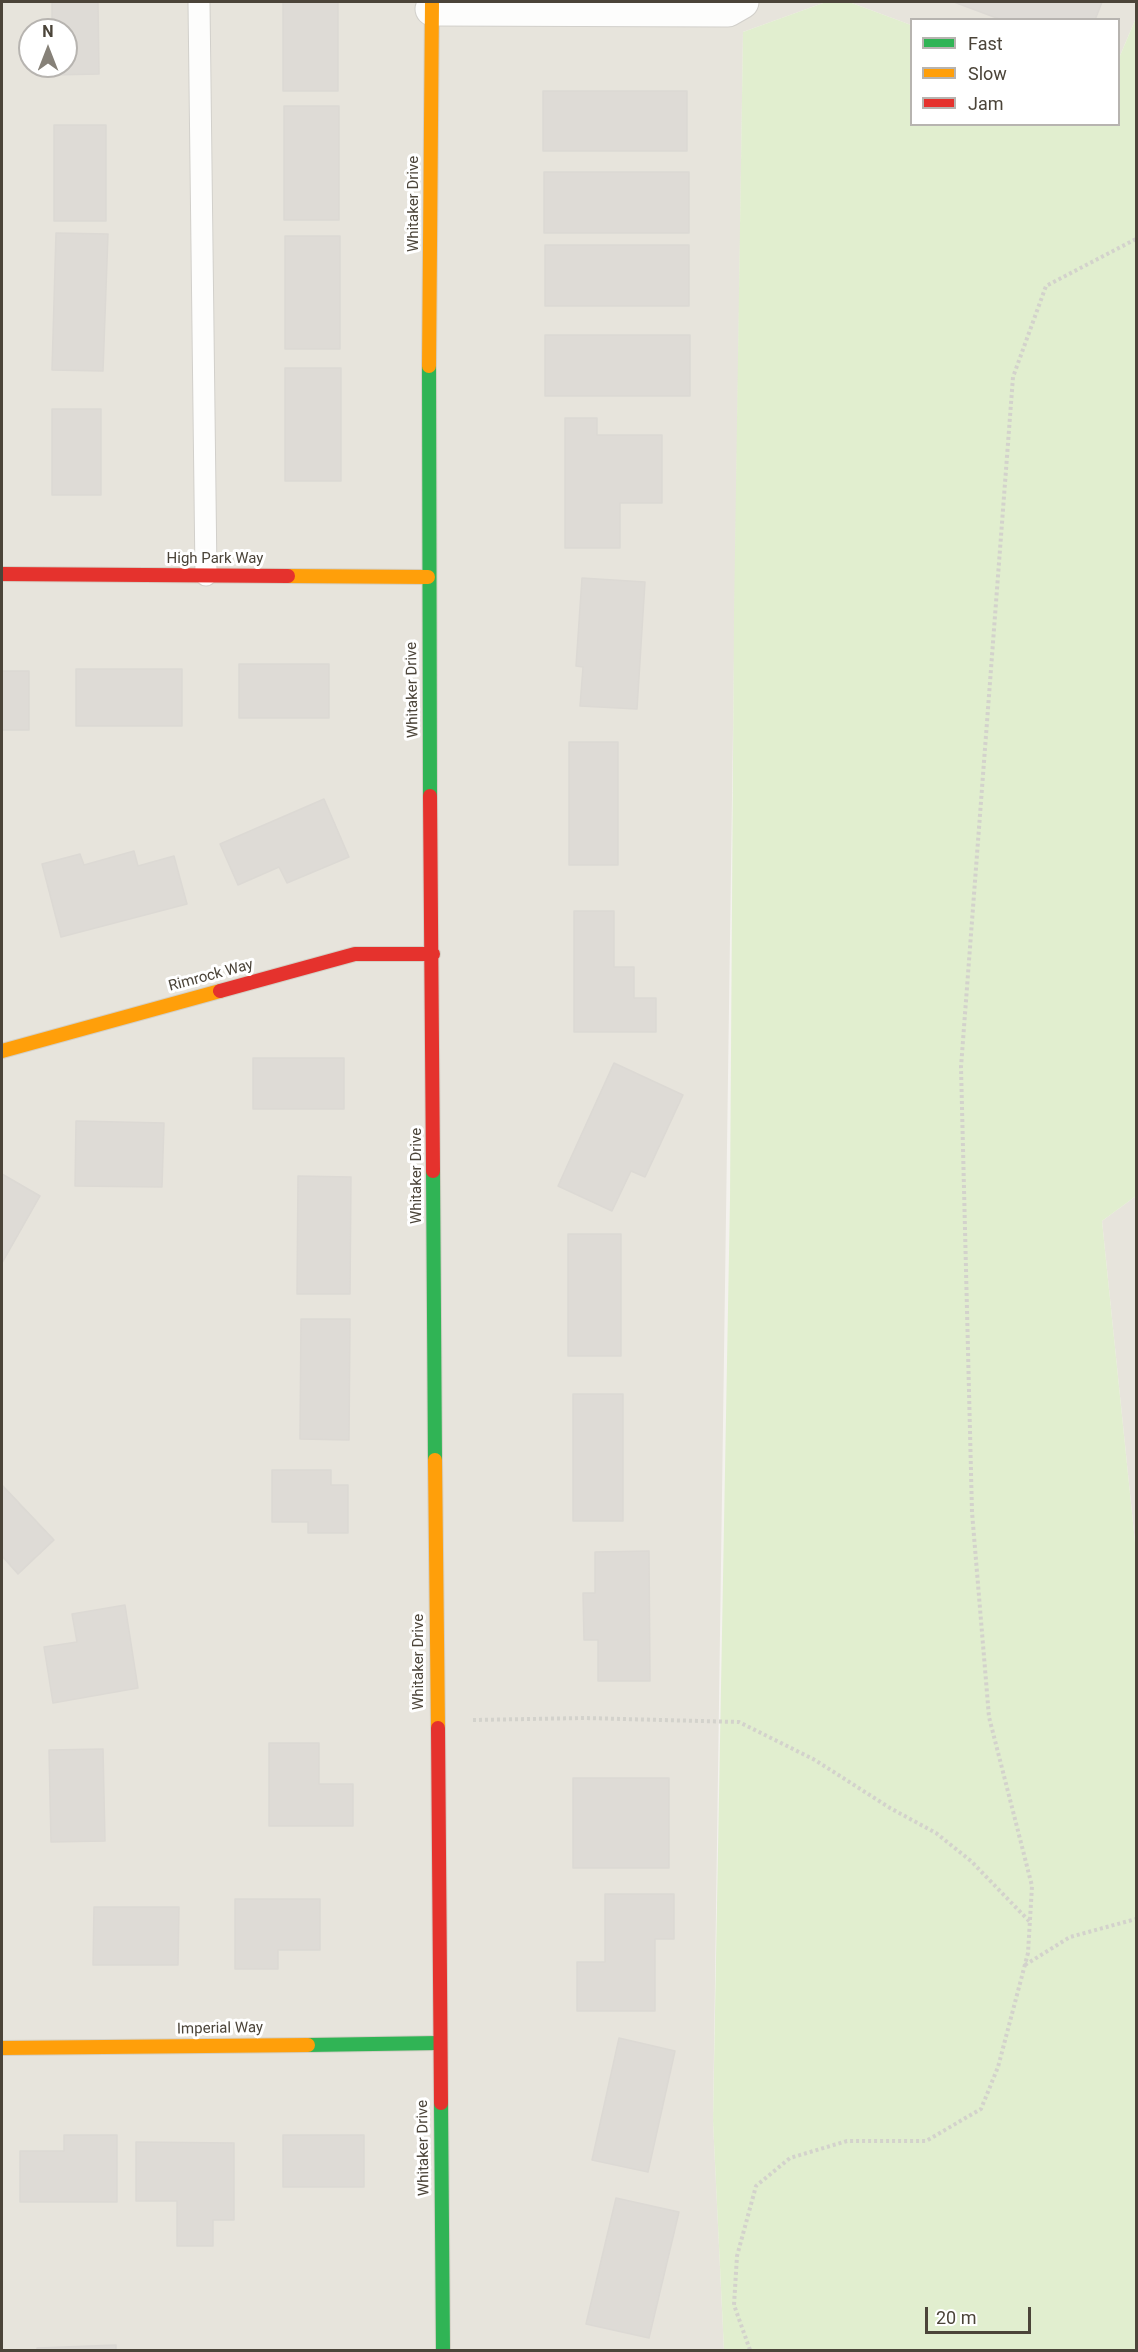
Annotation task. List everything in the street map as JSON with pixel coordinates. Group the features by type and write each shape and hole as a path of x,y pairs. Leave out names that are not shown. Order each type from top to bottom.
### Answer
{"street":[{"path":"432,5 654,6 728,10 742,2"},
{"name":"Whitaker Drive","path":"432,5 428,577 433,954 436,1720 443,2350"},
{"name":"High Park Way","path":"2,574 428,577"},
{"name":"Rimrock Way","path":"2,1050 355,954 433,954"},
{"name":"Imperial Way","path":"2,2048 439,2043"}],"lane":[{"path":"199,2 206,575"}],"path":[{"path":"750,2350 734,2306 736,2256 756,2186 790,2158 847,2141 926,2141 981,2109 998,2067 1025,1965 1032,1886 989,1717 972,1512 962,1055 1013,376 1046,286 1137,239"},
{"path":"436,1720 585,1718 739,1722 815,1760 890,1808 936,1833 971,1862 1030,1922"},
{"path":"1025,1965 1070,1937 1137,1919"}],"shaded area":[{"path":"2,2 826,2 743,32 713,2121 724,2350 2,2350"},
{"path":"849,2 1136,2 1136,18 1120,56 1120,18 910,18 910,25"},
{"path":"1136,1196 1136,1552 1102,1221"}],"green space":[{"path":"826,2 849,2 910,25 910,126 1120,126 1120,56 1136,18 1136,1196 1102,1221 1136,1552 1136,2350 724,2350 713,2121 730,1199 734,612 743,32"}],"building":[{"path":"52,2 98,2 99,74 78,74 78,18 52,18"},
{"path":"283,2 338,2 338,91 283,91"},
{"path":"954,2 1102,2 1096,18 997,18"},
{"path":"543,91 687,91 687,151 543,151"},
{"path":"284,106 339,106 339,220 284,220"},
{"path":"54,125 106,125 106,221 54,221"},
{"path":"544,172 689,172 689,233 544,233"},
{"path":"56,233 108,234 103,371 52,370"},
{"path":"285,236 340,236 340,349 285,349"},
{"path":"545,245 689,245 689,306 545,306"},
{"path":"545,335 690,335 690,396 545,396"},
{"path":"285,368 341,368 341,481 285,481"},
{"path":"52,409 101,409 101,495 52,495"},
{"path":"565,418 597,418 597,435 662,435 662,503 620,503 620,548 565,548"},
{"path":"582,578 645,582 637,709 580,706 583,667 576,666"},
{"path":"239,664 329,664 329,718 239,718"},
{"path":"76,669 182,669 182,726 76,726"},
{"path":"2,671 29,671 29,730 2,730"},
{"path":"569,742 618,742 618,865 569,865"},
{"path":"324,799 349,857 287,883 279,867 238,885 220,844"},
{"path":"134,851 138,866 174,856 187,904 61,937 42,864 80,854 84,865"},
{"path":"574,911 614,911 614,967 634,967 634,998 656,998 656,1032 574,1032"},
{"path":"253,1058 344,1058 344,1109 253,1109"},
{"path":"614,1063 683,1095 645,1177 631,1171 612,1211 558,1186"},
{"path":"76,1121 164,1123 162,1187 75,1186"},
{"path":"2,1174 40,1196 2,1263"},
{"path":"298,1176 351,1177 350,1294 297,1294"},
{"path":"568,1234 621,1234 621,1356 568,1356"},
{"path":"301,1319 350,1319 349,1440 300,1439"},
{"path":"573,1394 623,1394 623,1521 573,1521"},
{"path":"272,1470 331,1470 331,1485 348,1485 348,1533 308,1533 308,1522 272,1522"},
{"path":"2,1485 54,1540 18,1574 2,1556"},
{"path":"649,1551 650,1681 598,1681 598,1640 584,1640 583,1593 595,1593 595,1552"},
{"path":"125,1605 138,1688 53,1703 44,1647 77,1642 72,1614"},
{"path":"269,1743 319,1743 319,1784 353,1784 353,1826 269,1826"},
{"path":"103,1749 105,1841 51,1842 49,1750"},
{"path":"573,1778 669,1778 669,1868 573,1868"},
{"path":"605,1894 674,1894 674,1939 655,1939 655,2011 577,2011 577,1962 605,1962"},
{"path":"235,1899 320,1899 320,1950 278,1950 278,1969 235,1969"},
{"path":"94,1907 179,1907 178,1965 93,1965"},
{"path":"619,2038 675,2051 648,2172 592,2160"},
{"path":"64,2135 117,2135 117,2202 20,2202 20,2151 64,2151"},
{"path":"283,2135 364,2135 364,2187 283,2187"},
{"path":"136,2142 234,2143 234,2220 213,2220 213,2246 177,2246 177,2201 136,2201"},
{"path":"616,2198 679,2212 649,2338 586,2324"},
{"path":"116,2345 116,2350 37,2350 37,2348"}],"traffic: fast":[{"path":"429,366 430,796"},
{"path":"433,1171 435,1460"},
{"path":"308,2045 439,2043"},
{"path":"441,2103 443,2350"}],"traffic: slow":[{"path":"429,366 432,2"},
{"path":"288,576 428,577"},
{"path":"2,1051 220,991"},
{"path":"435,1460 438,1728"},
{"path":"2,2048 308,2045"}],"traffic: jam":[{"path":"2,574 288,576"},
{"path":"430,796 433,1171"},
{"path":"220,991 355,954 433,954"},
{"path":"438,1728 441,2103"}]}
